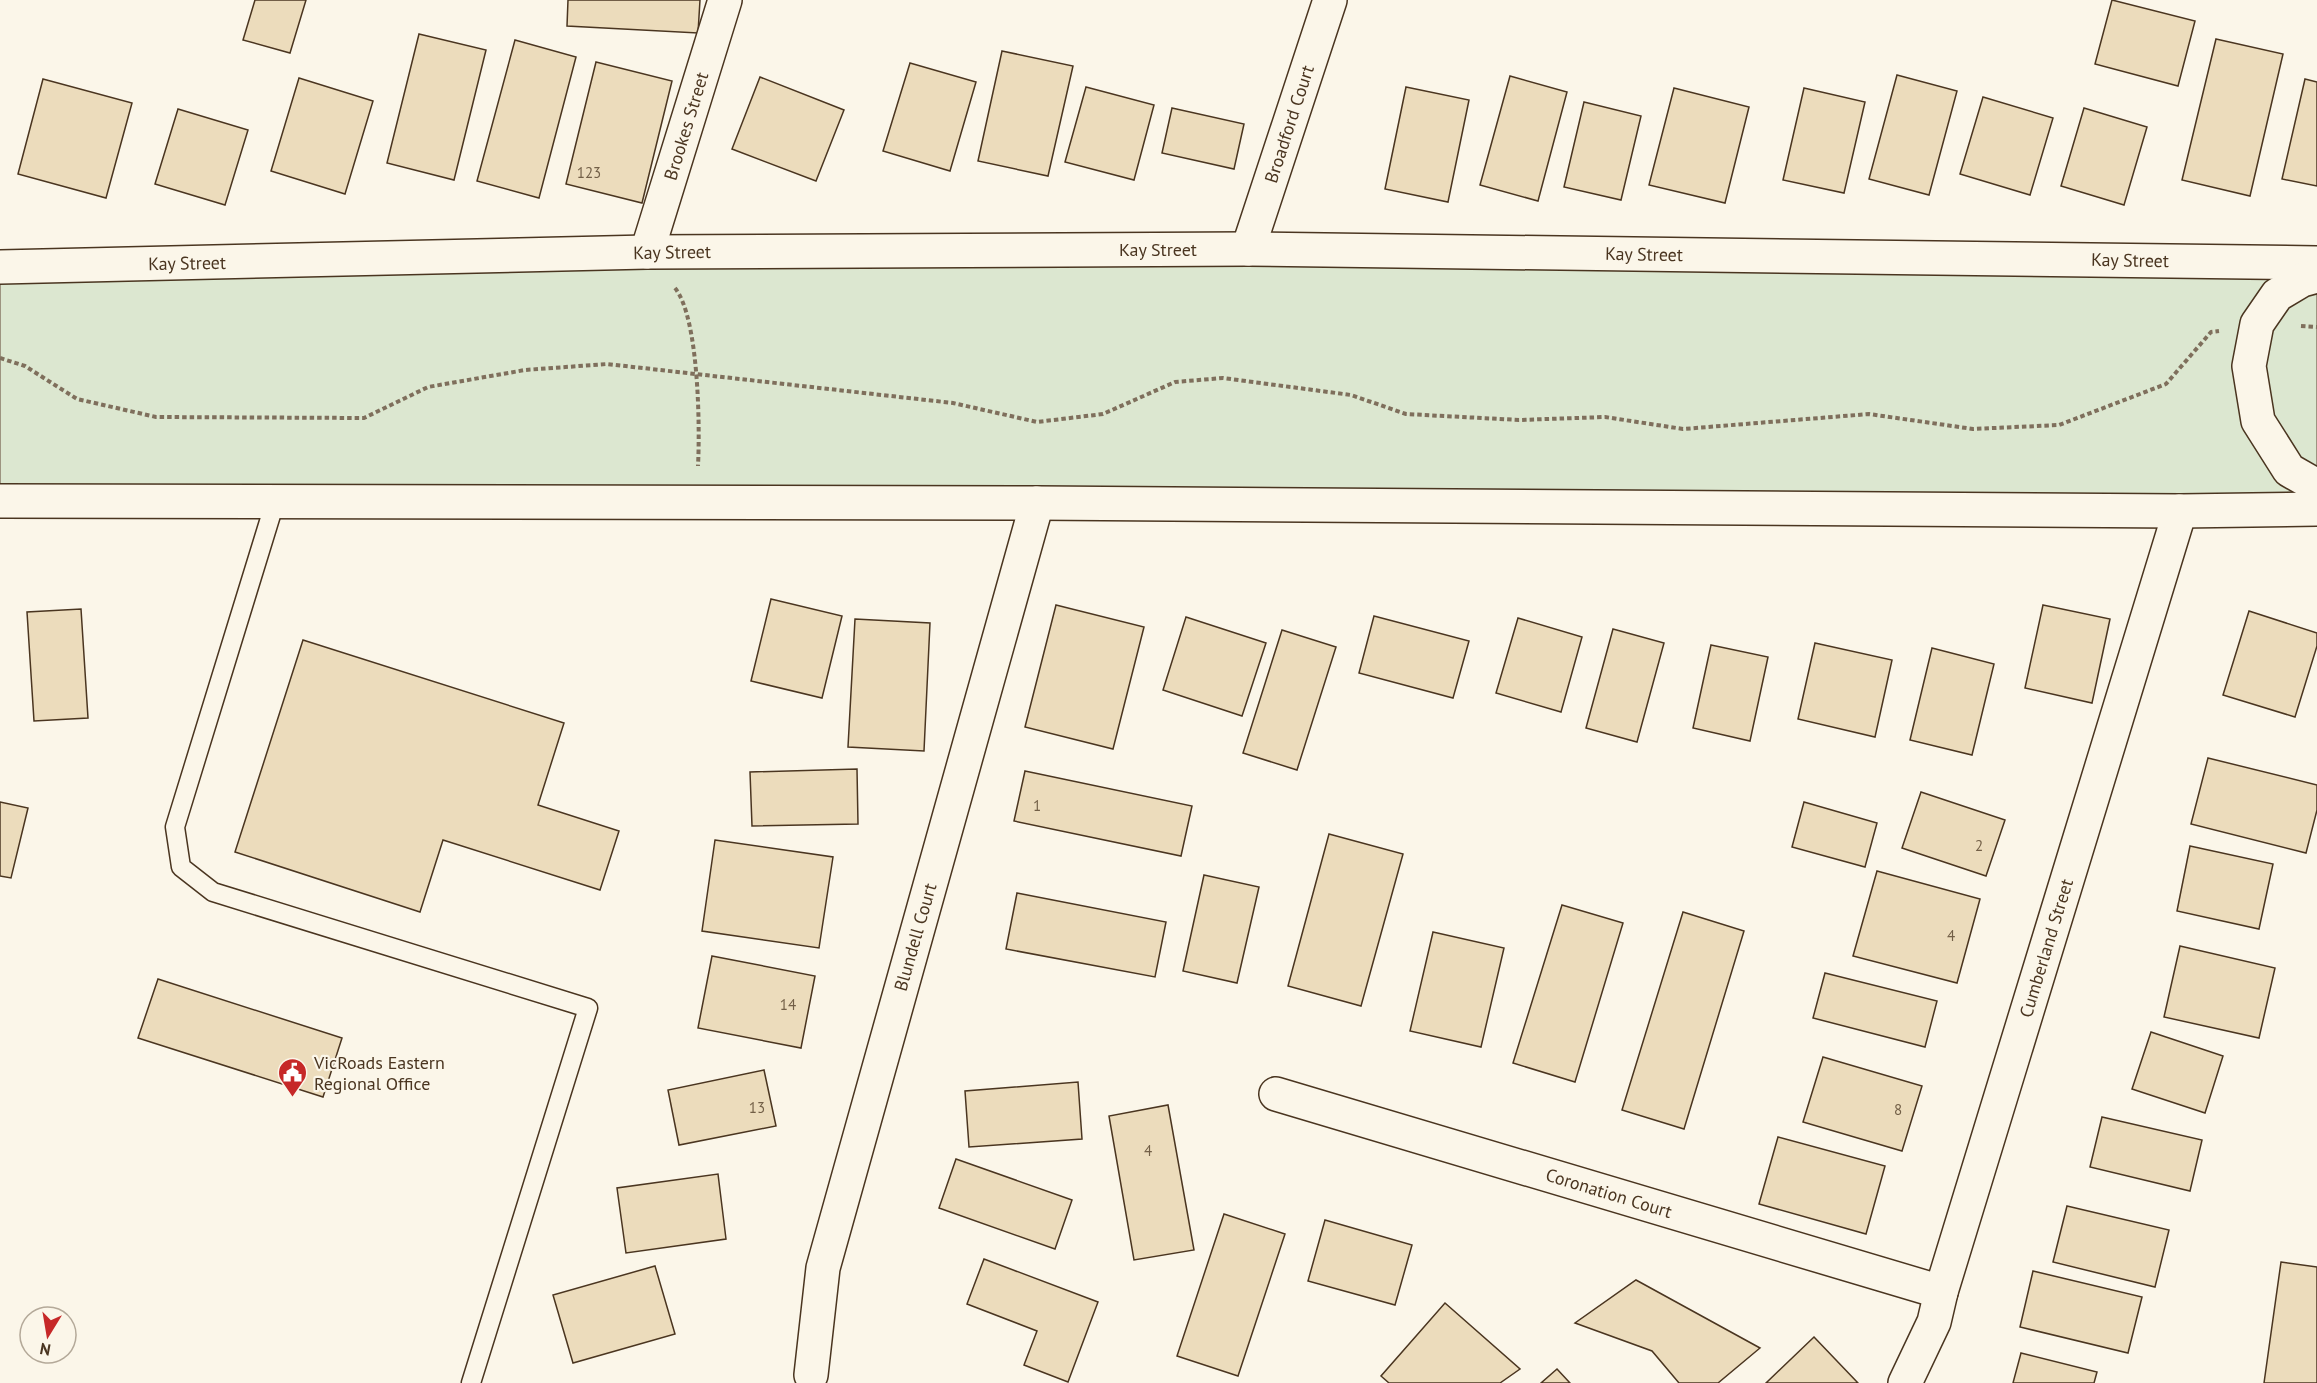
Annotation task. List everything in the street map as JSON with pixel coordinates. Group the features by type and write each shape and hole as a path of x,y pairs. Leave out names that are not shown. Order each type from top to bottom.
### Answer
{"street":[{"name":"Brookes Street","path":"647,252 725,0"},
{"name":"Broadford Court","path":"1248,249 1330,0"},
{"name":"Kay Street","path":"0,267 647,252 1248,249 2317,263"},
{"path":"2317,276 2302,280 2277,295 2257,324 2248,366 2258,421 2289,470 2317,486"},
{"path":"0,501 1037,503 2180,511 2317,509"},
{"name":"Blundell Court","path":"811,1375 823,1268 1037,503"},
{"name":"Cumberland Street","path":"1905,1383 1934,1322 1941,1292 2180,511"},
{"name":"Coronation Court","path":"1276,1095 1941,1292"}],"lane":[{"path":"275,502 175,827 181,867 213,892 588,1008 471,1383"}],"path":[{"path":"647,252 681,295 693,346 699,436 697,502"},
{"path":"0,358 25,366 77,399 156,417 364,418 428,387 525,370 607,364 953,403 1037,422 1103,414 1175,382 1223,378 1350,395 1406,414 1519,420 1605,417 1683,429 1869,414 1973,429 2059,425 2166,384 2211,332 2257,324 2317,327"}],"green space":[{"path":"2317,263 2317,509 0,502 0,267"}],"building":[{"path":"255,0 306,0 290,53 243,40"},
{"path":"568,0 700,0 698,33 567,26"},
{"path":"2112,0 2195,21 2178,86 2095,64"},
{"path":"419,34 486,50 454,180 387,163"},
{"path":"2216,39 2283,54 2250,196 2182,180"},
{"path":"515,40 576,57 539,198 477,181"},
{"path":"1002,51 1073,66 1048,176 978,161"},
{"path":"596,62 672,81 642,203 566,184"},
{"path":"910,63 976,82 950,171 883,151"},
{"path":"1897,75 1957,91 1929,195 1869,179"},
{"path":"1510,76 1567,92 1538,201 1480,185"},
{"path":"760,77 844,110 816,181 732,149"},
{"path":"299,78 373,101 345,194 271,171"},
{"path":"43,79 132,103 106,198 18,174"},
{"path":"2305,79 2317,82 2317,186 2282,179"},
{"path":"1086,87 1154,105 1134,180 1065,162"},
{"path":"1406,87 1469,100 1448,202 1385,189"},
{"path":"1674,88 1749,107 1725,203 1649,185"},
{"path":"1804,88 1865,102 1844,193 1783,180"},
{"path":"1983,97 2053,118 2030,195 1960,174"},
{"path":"1584,102 1641,116 1621,200 1564,187"},
{"path":"1172,108 1244,124 1234,169 1162,153"},
{"path":"2084,108 2147,127 2124,205 2061,186"},
{"path":"178,109 248,130 225,205 155,184"},
{"path":"771,599 842,616 822,698 751,681"},
{"path":"1056,605 1144,627 1113,749 1025,727"},
{"path":"2043,605 2110,619 2092,703 2025,688"},
{"path":"81,609 88,718 34,721 27,612"},
{"path":"2249,611 2317,633 2317,646 2295,717 2223,695"},
{"path":"1374,616 1469,641 1453,698 1359,673"},
{"path":"1186,617 1266,643 1242,716 1163,690"},
{"path":"1518,618 1582,637 1561,712 1496,693"},
{"path":"855,619 930,623 924,751 848,747"},
{"path":"1613,629 1664,643 1637,742 1586,728"},
{"path":"1282,630 1336,647 1297,770 1243,753"},
{"path":"303,640 564,723 538,805 619,831 600,890 443,840 420,912 235,852"},
{"path":"1815,643 1892,660 1875,737 1798,719"},
{"path":"1711,645 1768,657 1750,741 1693,728"},
{"path":"1932,648 1994,664 1972,755 1910,740"},
{"path":"2208,758 2317,785 2317,810 2306,853 2191,824"},
{"path":"857,769 858,824 752,826 750,772"},
{"path":"1025,771 1192,806 1181,856 1014,821"},
{"path":"1921,792 2005,820 1986,876 1902,848"},
{"path":"0,802 28,808 11,878 0,876"},
{"path":"1804,802 1877,823 1865,867 1792,847"},
{"path":"1329,834 1403,854 1361,1006 1288,986"},
{"path":"715,840 833,857 819,948 702,931"},
{"path":"2190,846 2273,864 2259,929 2177,911"},
{"path":"1877,871 1980,899 1957,983 1853,956"},
{"path":"1204,875 1259,887 1237,983 1183,971"},
{"path":"1017,893 1166,922 1155,977 1006,949"},
{"path":"1562,905 1623,923 1575,1082 1513,1063"},
{"path":"1683,912 1744,931 1684,1129 1622,1110"},
{"path":"1433,932 1504,948 1481,1047 1410,1031"},
{"path":"2180,946 2275,968 2259,1038 2164,1017"},
{"path":"712,956 815,976 801,1048 698,1028"},
{"path":"1825,973 1937,1001 1925,1047 1813,1018"},
{"path":"158,979 342,1038 323,1097 138,1038"},
{"path":"2151,1032 2223,1056 2205,1113 2132,1089"},
{"path":"1823,1057 1922,1086 1902,1151 1803,1122"},
{"path":"764,1070 776,1126 679,1145 668,1090"},
{"path":"1078,1082 1082,1139 969,1147 965,1091"},
{"path":"1168,1105 1194,1250 1134,1260 1109,1116"},
{"path":"2102,1117 2202,1140 2190,1191 2090,1167"},
{"path":"1778,1137 1885,1166 1866,1234 1759,1204"},
{"path":"956,1159 1072,1200 1055,1249 939,1208"},
{"path":"718,1174 726,1239 626,1253 617,1188"},
{"path":"2067,1206 2169,1230 2155,1287 2053,1262"},
{"path":"1224,1214 1285,1234 1238,1376 1177,1356"},
{"path":"1325,1220 1412,1245 1395,1305 1308,1281"},
{"path":"984,1259 1098,1302 1068,1382 1024,1365 1037,1331 967,1304"},
{"path":"2281,1262 2317,1267 2317,1383 2264,1383"},
{"path":"655,1266 675,1334 573,1363 553,1295"},
{"path":"2033,1271 2142,1297 2128,1353 2020,1327"},
{"path":"1636,1280 1760,1348 1718,1383 1679,1383 1652,1351 1575,1323"},
{"path":"1445,1303 1520,1369 1500,1383 1389,1383 1381,1376"},
{"path":"1814,1337 1858,1383 1766,1383"},
{"path":"2021,1353 2097,1372 2094,1383 2013,1383"},
{"path":"1557,1369 1570,1383 1541,1383"}],"place":[{"name":"VicRoads Eastern Regional Office","path":"293,1098"}]}
